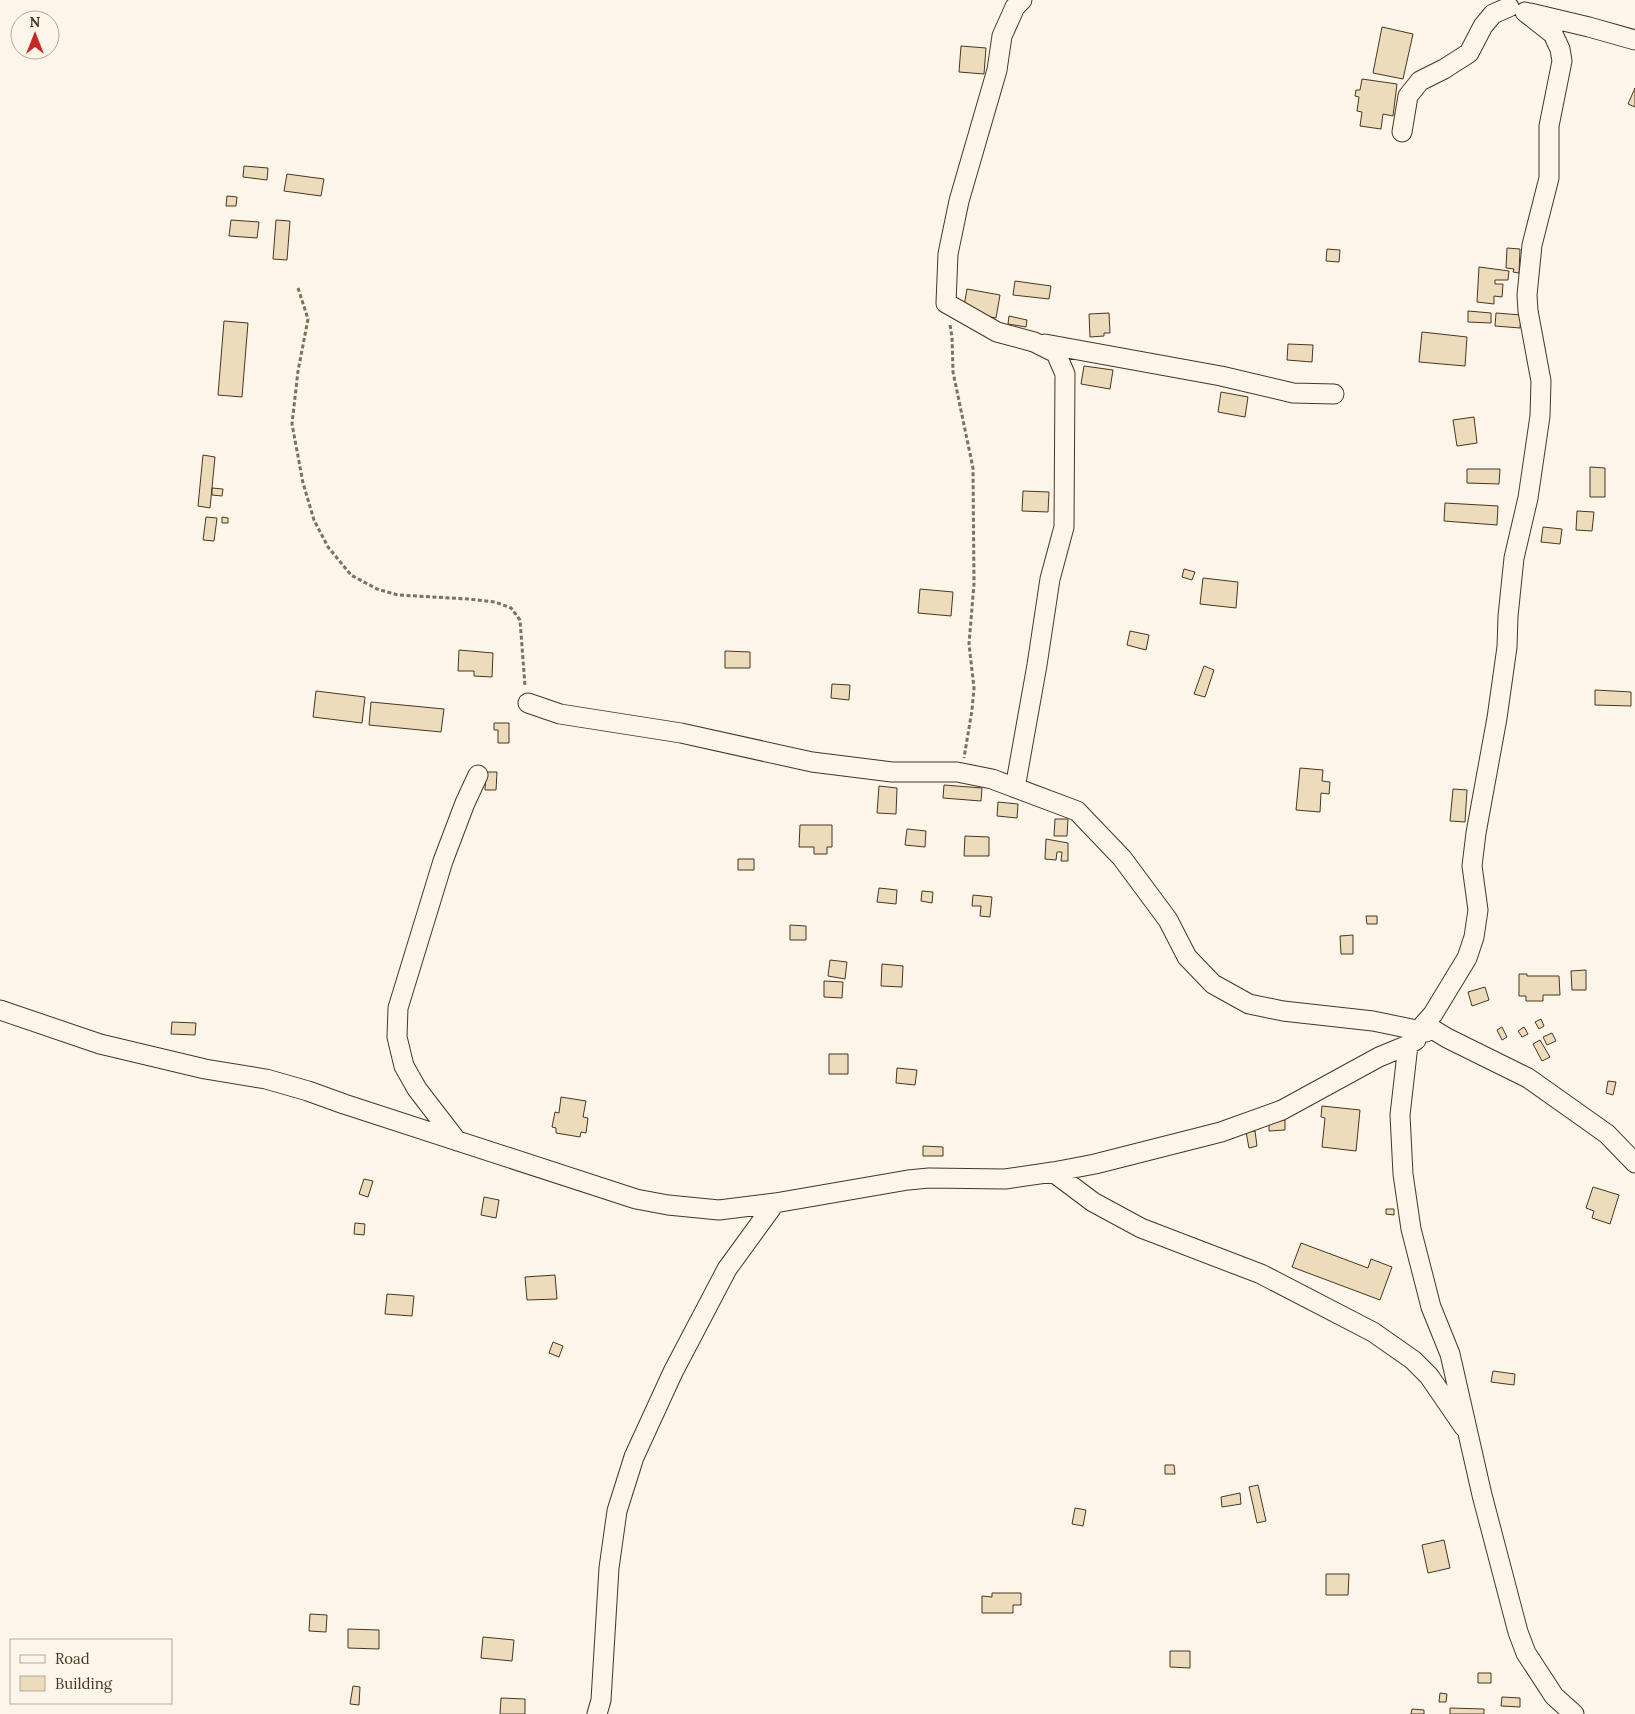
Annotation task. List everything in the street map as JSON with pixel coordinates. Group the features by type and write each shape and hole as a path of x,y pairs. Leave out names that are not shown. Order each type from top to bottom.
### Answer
{"street":[{"path":"1022,0 1016,7 1002,36 997,70 959,201 948,254 946,303 997,332 1034,342 1221,376 1293,393 1334,394"},
{"path":"1402,132 1408,96 1420,81 1469,53 1483,26 1493,14 1511,6 1635,40"},
{"path":"0,1010 100,1044 205,1069 274,1081 636,1199 668,1205 719,1210 775,1203 908,1180 929,1178 1005,1179 1095,1164 1221,1132 1282,1110 1378,1058 1408,1045 1425,1028 1467,958 1474,937 1478,910 1472,866 1476,833 1497,718 1507,647 1514,558 1528,498 1540,416 1541,381 1528,311 1527,295 1532,245 1549,178 1549,126 1562,61 1560,49 1553,34 1511,6"},
{"path":"1016,788 1050,579 1064,527 1064,374 1056,353 1034,342"},
{"path":"528,703 560,714 681,733 812,762 892,772 957,772 992,779 1077,812 1122,858 1168,920 1187,957 1213,984 1249,1004 1283,1011 1425,1028 1528,1078 1607,1134 1635,1163"},
{"path":"457,1141 417,1089 404,1066 397,1037 398,1008 444,861 464,803 478,775"},
{"path":"1408,1045 1400,1115 1403,1174 1411,1228 1431,1307 1450,1354 1482,1495 1518,1632 1526,1653 1549,1689 1574,1714"},
{"path":"1054,1172 1093,1202 1140,1228 1261,1274 1373,1332 1413,1360 1429,1376 1448,1406 1468,1432"},
{"path":"597,1714 602,1700 609,1568 616,1511 634,1457 673,1372 726,1269 775,1203"}],"path":[{"path":"298,288 308,319 298,371 292,424 303,484 314,520 328,547 351,575 377,589 398,595 495,602 511,608 520,620 523,638 524,678 528,703"},
{"path":"946,303 952,337 954,372 973,468 974,584 969,644 974,688 964,758 964,774"}],"building":[{"path":"1382,27 1413,34 1403,79 1373,73"},
{"path":"961,46 986,48 984,74 959,72"},
{"path":"1362,79 1397,84 1393,116 1383,114 1381,129 1360,126 1362,112 1357,111 1359,97 1355,96 1356,90 1360,90"},
{"path":"1635,88 1635,107 1628,104"},
{"path":"244,166 268,168 267,180 243,177"},
{"path":"287,174 324,179 321,196 284,191"},
{"path":"227,196 237,197 236,206 226,206"},
{"path":"231,220 259,222 257,238 229,236"},
{"path":"276,220 290,221 287,260 273,259"},
{"path":"1507,248 1520,249 1519,273 1513,272 1514,269 1506,268"},
{"path":"1327,249 1340,250 1339,262 1326,261"},
{"path":"1479,267 1509,271 1508,280 1495,280 1495,284 1503,284 1502,297 1494,296 1494,304 1477,302"},
{"path":"1015,281 1051,286 1049,299 1013,295"},
{"path":"967,289 1000,295 996,318 963,312"},
{"path":"1468,311 1491,313 1491,323 1468,322"},
{"path":"1109,313 1110,333 1104,333 1104,336 1090,337 1089,314"},
{"path":"1496,313 1521,315 1520,328 1495,326"},
{"path":"1009,316 1027,320 1026,327 1008,324"},
{"path":"224,321 248,323 242,397 218,395"},
{"path":"1422,332 1467,337 1465,366 1419,362"},
{"path":"1288,344 1313,345 1312,362 1287,360"},
{"path":"1084,366 1113,370 1110,389 1081,384"},
{"path":"1221,392 1248,397 1245,417 1218,412"},
{"path":"1474,417 1477,443 1457,446 1453,420"},
{"path":"203,455 215,457 210,508 198,506"},
{"path":"1590,467 1605,468 1605,497 1590,497"},
{"path":"1467,469 1500,469 1499,484 1467,483"},
{"path":"212,488 223,489 222,496 212,495"},
{"path":"1023,491 1049,492 1048,512 1022,511"},
{"path":"1445,503 1498,506 1497,525 1444,521"},
{"path":"1577,511 1594,512 1592,531 1576,530"},
{"path":"206,517 217,518 214,541 203,540"},
{"path":"222,517 228,518 228,523 222,523"},
{"path":"1543,527 1562,529 1560,544 1541,542"},
{"path":"1184,569 1195,572 1192,580 1182,577"},
{"path":"1203,578 1238,582 1236,608 1200,604"},
{"path":"920,589 953,592 951,616 918,613"},
{"path":"1130,631 1149,635 1146,650 1127,645"},
{"path":"459,650 493,653 492,677 474,676 474,671 458,671"},
{"path":"725,651 750,652 750,668 725,668"},
{"path":"1204,666 1214,670 1205,697 1194,694"},
{"path":"832,684 850,685 849,700 831,698"},
{"path":"1595,690 1631,692 1631,706 1595,705"},
{"path":"316,691 365,697 362,723 313,717"},
{"path":"371,702 444,709 441,732 369,725"},
{"path":"494,723 509,723 509,743 498,743 498,730 494,730"},
{"path":"1300,768 1323,770 1322,781 1330,782 1329,794 1321,793 1320,812 1296,810"},
{"path":"486,772 497,772 496,790 485,790"},
{"path":"944,785 982,788 981,801 943,798"},
{"path":"879,786 897,788 896,814 877,813"},
{"path":"1453,789 1467,790 1465,822 1450,821"},
{"path":"998,802 1018,804 1017,818 997,816"},
{"path":"1055,819 1068,819 1067,836 1054,836"},
{"path":"800,825 832,825 832,847 827,847 827,854 814,854 814,847 799,847"},
{"path":"907,829 926,831 925,847 905,845"},
{"path":"965,836 989,837 989,856 964,856"},
{"path":"1046,839 1068,843 1068,861 1061,861 1062,852 1057,852 1056,860 1045,859"},
{"path":"738,859 754,859 754,870 738,870"},
{"path":"879,888 897,890 896,904 877,902"},
{"path":"922,891 933,892 932,903 921,901"},
{"path":"973,895 992,897 990,917 980,916 981,906 972,906"},
{"path":"1366,916 1377,916 1377,924 1367,924"},
{"path":"790,925 806,926 806,940 790,940"},
{"path":"1353,935 1353,954 1341,954 1340,936"},
{"path":"830,960 847,962 845,979 828,976"},
{"path":"882,964 903,966 902,987 881,986"},
{"path":"1586,970 1586,990 1572,990 1571,971"},
{"path":"1519,974 1527,974 1527,976 1559,976 1560,995 1543,995 1543,1001 1526,1001 1526,996 1519,996"},
{"path":"824,981 843,982 842,998 824,997"},
{"path":"1485,987 1489,1000 1472,1006 1468,992"},
{"path":"1541,1019 1544,1026 1539,1029 1535,1022"},
{"path":"172,1022 196,1023 195,1035 171,1034"},
{"path":"1502,1027 1507,1037 1502,1040 1497,1030"},
{"path":"1524,1027 1528,1034 1522,1037 1518,1031"},
{"path":"1552,1033 1556,1041 1547,1045 1543,1037"},
{"path":"1540,1040 1550,1057 1542,1061 1533,1044"},
{"path":"829,1054 848,1054 848,1074 829,1074"},
{"path":"897,1068 917,1070 915,1085 896,1083"},
{"path":"1608,1081 1616,1082 1613,1095 1606,1093"},
{"path":"561,1097 586,1101 583,1117 588,1118 586,1133 581,1132 580,1137 556,1133 556,1128 552,1127 555,1112 559,1113"},
{"path":"1322,1106 1360,1110 1356,1151 1322,1147 1325,1118 1321,1117"},
{"path":"1285,1120 1285,1130 1269,1131 1269,1121"},
{"path":"1255,1131 1257,1146 1249,1148 1246,1132"},
{"path":"923,1146 943,1147 943,1156 923,1156"},
{"path":"364,1179 373,1181 368,1197 359,1194"},
{"path":"1593,1187 1619,1195 1610,1224 1592,1218 1594,1211 1586,1208"},
{"path":"484,1197 499,1200 496,1218 481,1215"},
{"path":"1386,1209 1394,1209 1394,1215 1386,1214"},
{"path":"355,1223 365,1224 364,1235 354,1234"},
{"path":"1301,1243 1368,1268 1371,1259 1392,1267 1380,1300 1292,1267"},
{"path":"555,1275 557,1299 527,1300 525,1277"},
{"path":"387,1294 414,1296 412,1316 385,1314"},
{"path":"553,1342 563,1346 559,1357 549,1353"},
{"path":"1493,1371 1515,1374 1514,1385 1491,1382"},
{"path":"1165,1465 1174,1465 1175,1474 1165,1474"},
{"path":"1258,1485 1266,1521 1257,1523 1249,1487"},
{"path":"1240,1493 1241,1504 1222,1507 1221,1497"},
{"path":"1075,1508 1086,1510 1083,1526 1072,1524"},
{"path":"1444,1540 1450,1568 1428,1573 1422,1545"},
{"path":"1326,1574 1349,1574 1348,1595 1326,1595"},
{"path":"992,1593 1021,1593 1021,1605 1013,1605 1013,1613 982,1613 982,1596 992,1597"},
{"path":"310,1614 327,1615 326,1632 309,1631"},
{"path":"348,1629 379,1630 379,1649 348,1648"},
{"path":"483,1637 514,1640 512,1661 481,1658"},
{"path":"1170,1651 1190,1651 1190,1668 1170,1667"},
{"path":"1478,1673 1491,1673 1491,1683 1478,1683"},
{"path":"353,1686 360,1687 359,1705 350,1704"},
{"path":"1440,1693 1447,1694 1446,1702 1439,1702"},
{"path":"1502,1697 1520,1698 1520,1707 1501,1706"},
{"path":"501,1698 525,1699 525,1714 500,1714"},
{"path":"1450,1708 1484,1709 1484,1714 1450,1714"},
{"path":"1412,1709 1424,1710 1424,1714 1411,1714"}]}
